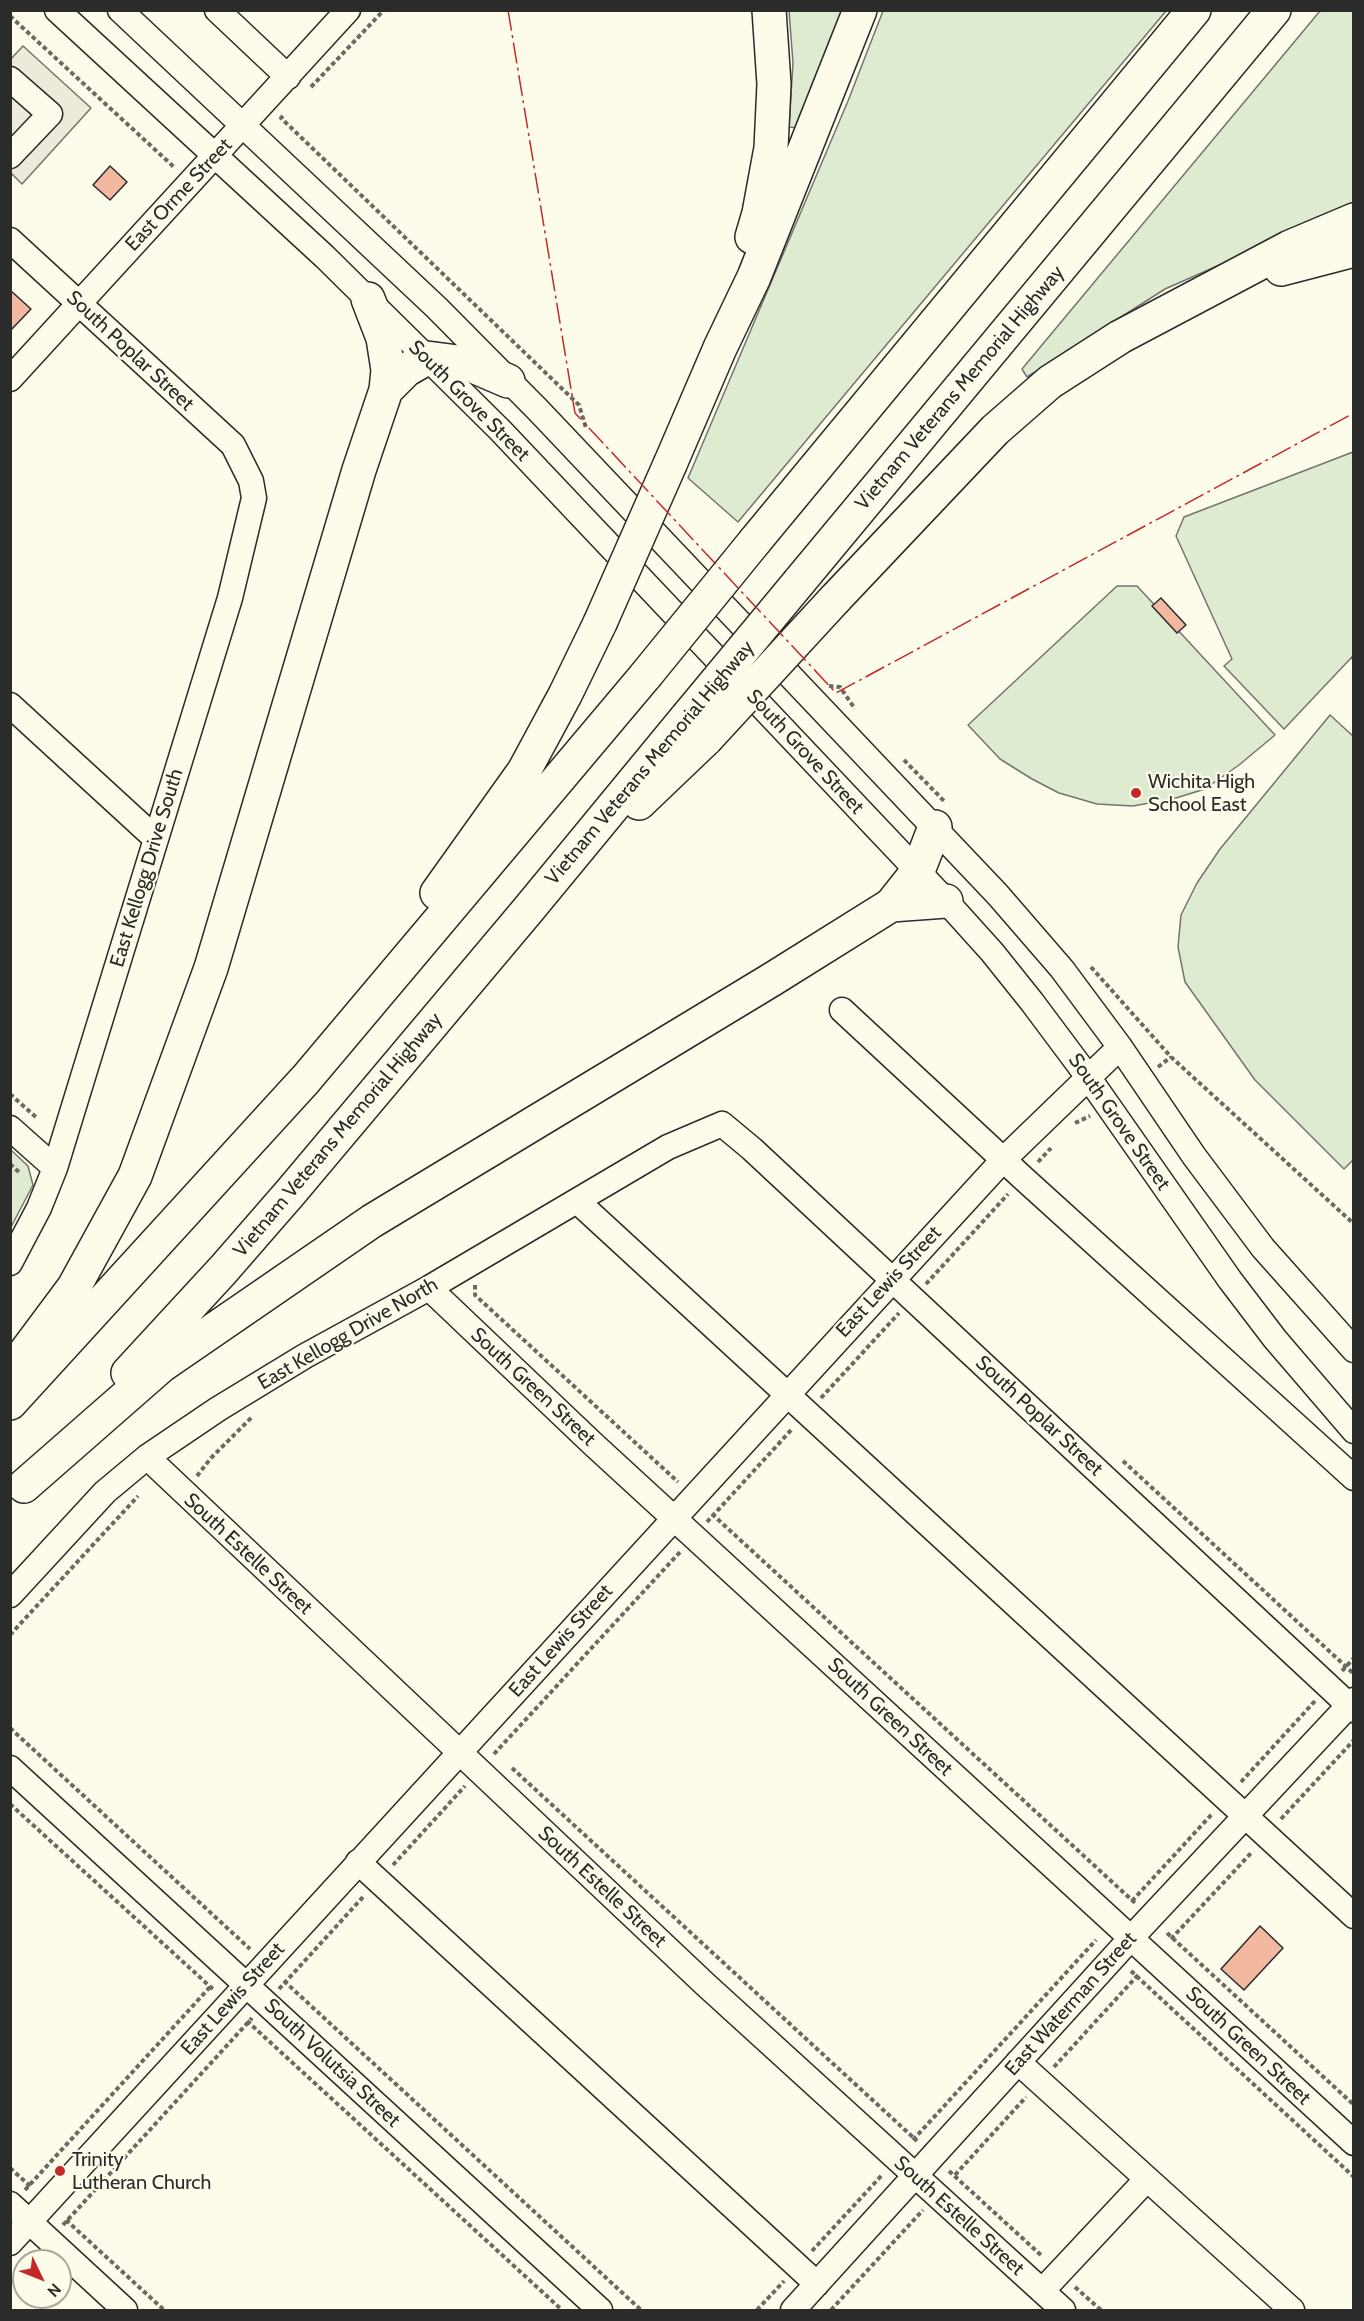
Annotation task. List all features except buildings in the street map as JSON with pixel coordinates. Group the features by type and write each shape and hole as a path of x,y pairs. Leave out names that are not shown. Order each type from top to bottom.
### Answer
{"highway":[{"path":"720,348 759,213 771,147 774,84 769,10"},
{"path":"306,1079 524,771 565,695 600,623 720,348 754,277 860,10"},
{"path":"10,1403 306,1079 646,675 1194,10"},
{"name":"Vietnam Veterans Memorial Highway","path":"17,1493 223,1270 528,910 696,728 799,582 1274,10"},
{"path":"696,728 835,599 995,430 1050,382 1120,337 1290,247 1353,220"},
{"path":"1221,285 1353,250"},
{"path":"10,1372 74,1287 135,1176 211,968 359,470 386,390 388,370 383,338 368,299"},
{"path":"386,390 406,370 427,358 466,363 508,381"},
{"path":"17,1493 161,1366 372,1221 891,905 918,871 935,827"},
{"path":"891,905 946,901"}],"street":[{"name":"South Grove Street","path":"57,10 368,299 500,430 946,901 992,952 1088,1077 1230,1280 1275,1339 1349,1416"},
{"name":"South Grove Street","path":"120,10 437,308 998,895 1062,969 1120,1047 1194,1156 1256,1239 1353,1350"},
{"path":"217,10 288,77"},
{"name":"East Orme Street","path":"10,379 348,10"},
{"path":"10,79 50,114 10,156"},
{"name":"South Poplar Street","path":"10,240 232,446 243,466"},
{"name":"East Kellogg Drive South","path":"10,1263 39,1208 55,1168 242,555 254,498 251,481 243,466"},
{"path":"10,705 156,839"},
{"path":"842,1010 1003,1160 1353,1478"},
{"name":"East Lewis Street","path":"10,2243 885,1287 1003,1160 1120,1047"},
{"name":"South Poplar Street","path":"722,1124 752,1149 905,1306 1328,1686 1348,1708"},
{"name":"East Kellogg Drive North","path":"10,1595 105,1492 147,1457 218,1409 305,1356 435,1294 577,1201 668,1147 722,1124"},
{"path":"10,1128 55,1168"},
{"path":"577,1201 1353,1916"},
{"name":"South Green Street","path":"435,1294 674,1518 1353,2143"},
{"path":"1324,1318 1353,1330"},
{"name":"South Estelle Street","path":"147,1457 706,1985 1063,2310"},
{"name":"East Waterman Street","path":"792,2310 1150,1917 1348,1708"},
{"name":"South Volutsia Street","path":"10,1768 600,2310"},
{"path":"358,1862 817,2284"},
{"path":"1018,2062 1292,2310"},
{"path":"1042,2291 1147,2179"},
{"path":"11,2204 125,2310"}],"path":[{"path":"305,93 384,10"},
{"path":"10,16 176,169"},
{"path":"281,118 289,110"},
{"path":"1158,1067 1172,1057"},
{"path":"10,1094 37,1118"},
{"path":"1073,1124 1094,1115"},
{"path":"49,2240 1052,1147"},
{"path":"10,1164 20,1173"},
{"path":"435,1294 474,1280 475,1295 1353,2105"},
{"path":"885,1287 905,1306 905,1322"},
{"path":"205,1485 196,1477 211,1458 260,1409"},
{"path":"10,1635 142,1492"},
{"path":"1328,1686 1353,1658"},
{"path":"757,2310 1316,1699 1348,1708"},
{"path":"10,1728 641,2310"},
{"path":"475,1734 496,1753"},
{"path":"831,2310 1353,1740"},
{"path":"504,1761 1101,2310"},
{"path":"10,1804 562,2310"},
{"path":"11,2204 247,1946"},
{"path":"10,2169 164,2310"}],"green space":[{"path":"789,11 845,11 798,128 789,127 793,63"},
{"path":"883,11 1166,11 738,522 688,478 848,101"},
{"path":"1320,11 1353,11 1353,206 1165,289 1027,377 1022,369"},
{"path":"1353,452 1353,659 1351,658 1284,729 1224,666 1232,659 1176,536 1184,517"},
{"path":"1117,586 1137,586 1275,735 1205,789 1176,798 1133,806 1097,804 1059,793 1032,779 1000,759 968,725"},
{"path":"1330,715 1354,737 1354,1159 1344,1169 1255,1080 1185,982 1178,947 1181,915 1197,883 1220,849"},
{"path":"11,1150 28,1166 33,1185 11,1227"}],"shaded area":[{"path":"23,46 91,108 22,184 11,173 10,60"}],"fence":[{"path":"1354,655 1352,657 1354,659"}],"power":[{"path":"508,10 575,413 836,693 1354,413"}],"place":[{"name":"Wichita High School East","path":"1136,793"},
{"name":"Trinity Lutheran Church","path":"60,2171"}]}
